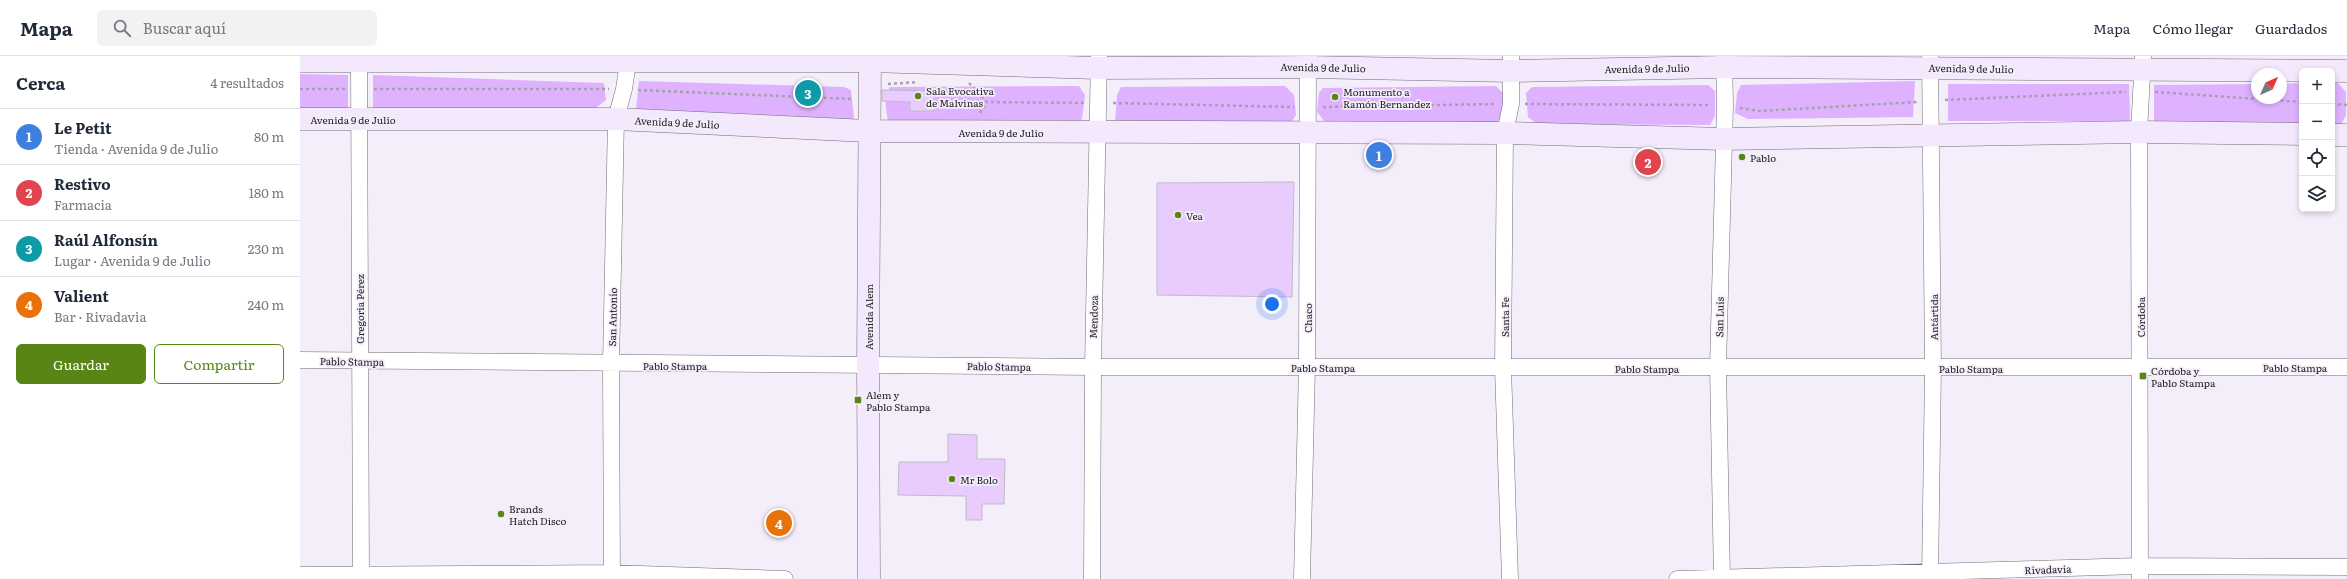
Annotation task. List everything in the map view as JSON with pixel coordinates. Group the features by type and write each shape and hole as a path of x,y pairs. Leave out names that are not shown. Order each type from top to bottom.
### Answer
{"main road":[{"name":"Avenida 9 de Julio","path":"300,62 359,62 398,59 870,59 1098,62 1308,61 1511,63 1724,61 2142,63 2347,71"},
{"name":"Avenida Alem","path":"869,579 868,131 870,59"},
{"name":"Avenida 9 de Julio","path":"300,119 616,119 868,131 1505,133 1724,139 1931,134 2139,132 2299,134"},
{"path":"2335,135 2347,135"}],"street":[{"name":"San Antonio","path":"612,576 611,364 616,119 629,59"},
{"name":"Chaco","path":"1302,579 1307,366 1308,61"},
{"name":"San Luis","path":"1722,578 1718,368 1724,139 1724,61"},
{"name":"Gregoria Pérez","path":"359,62 359,361 362,577"},
{"name":"Mendoza","path":"1092,579 1093,367 1098,62"},
{"name":"Antártida","path":"1930,62 1933,368 1930,575"},
{"name":"Santa Fe","path":"1510,579 1503,368 1505,133 1510,104 1511,63"},
{"name":"Córdoba","path":"2140,573 2139,132 2142,63"},
{"name":"Pablo Stampa","path":"300,360 611,364 1093,367 2347,367"},
{"name":"Rivadavia","path":"1677,579 2140,573 2347,567"},
{"path":"300,574 362,577 612,576 785,579"}],"path":[{"path":"2335,104 2347,105"}],"shaded area":[{"path":"300,74 348,75 348,109 300,109"},
{"path":"373,75 604,83 606,100 592,111 373,113"},
{"path":"639,81 844,87 851,90 854,118 846,124 636,110"},
{"path":"1915,81 1913,117 1748,119 1735,113 1737,93 1741,85"},
{"path":"2299,83 2299,125 2154,124 2154,85 2251,84 2251,104 2287,104 2287,84"},
{"path":"2335,83 2338,83 2346,92 2346,115 2341,125 2335,125"},
{"path":"1948,84 2129,84 2130,121 1948,121"},
{"path":"1708,85 1715,91 1715,116 1710,125 1537,124 1528,117 1526,93 1532,87"},
{"path":"1079,86 1085,95 1082,119 1075,124 888,121 886,108 886,96 890,87"},
{"path":"1285,86 1294,95 1296,115 1288,127 1123,124 1115,121 1117,95 1121,87"},
{"path":"1496,86 1505,95 1503,111 1495,128 1326,123 1317,112 1319,93 1323,88"}],"building":[{"name":"Sala Evocativa de Malvinas","path":"882,90 934,91 934,111 910,111 910,102 882,101"},
{"path":"1294,182 1292,297 1157,295 1157,183"},
{"name":"Mr Bolo","path":"948,434 977,435 977,459 1005,459 1004,504 982,504 982,520 966,520 966,496 898,495 899,462 948,462"}],"place":[{"name":"Raúl Alfonsín","path":"808,93"},
{"name":"Sala Evocativa de Malvinas","path":"918,96"},
{"name":"Monumento a Ramón Bernandez","path":"1335,97"},
{"name":"Le Petit","path":"1379,155"},
{"name":"Pablo","path":"1742,157"},
{"name":"Restivo","path":"1648,162"},
{"name":"Vea","path":"1178,215"},
{"name":"Córdoba y Pablo Stampa","path":"2143,376"},
{"name":"Alem y Pablo Stampa","path":"858,400"},
{"name":"Mr Bolo","path":"952,479"},
{"name":"Brands Hatch Disco","path":"501,514"},
{"name":"Valient","path":"779,523"}]}
